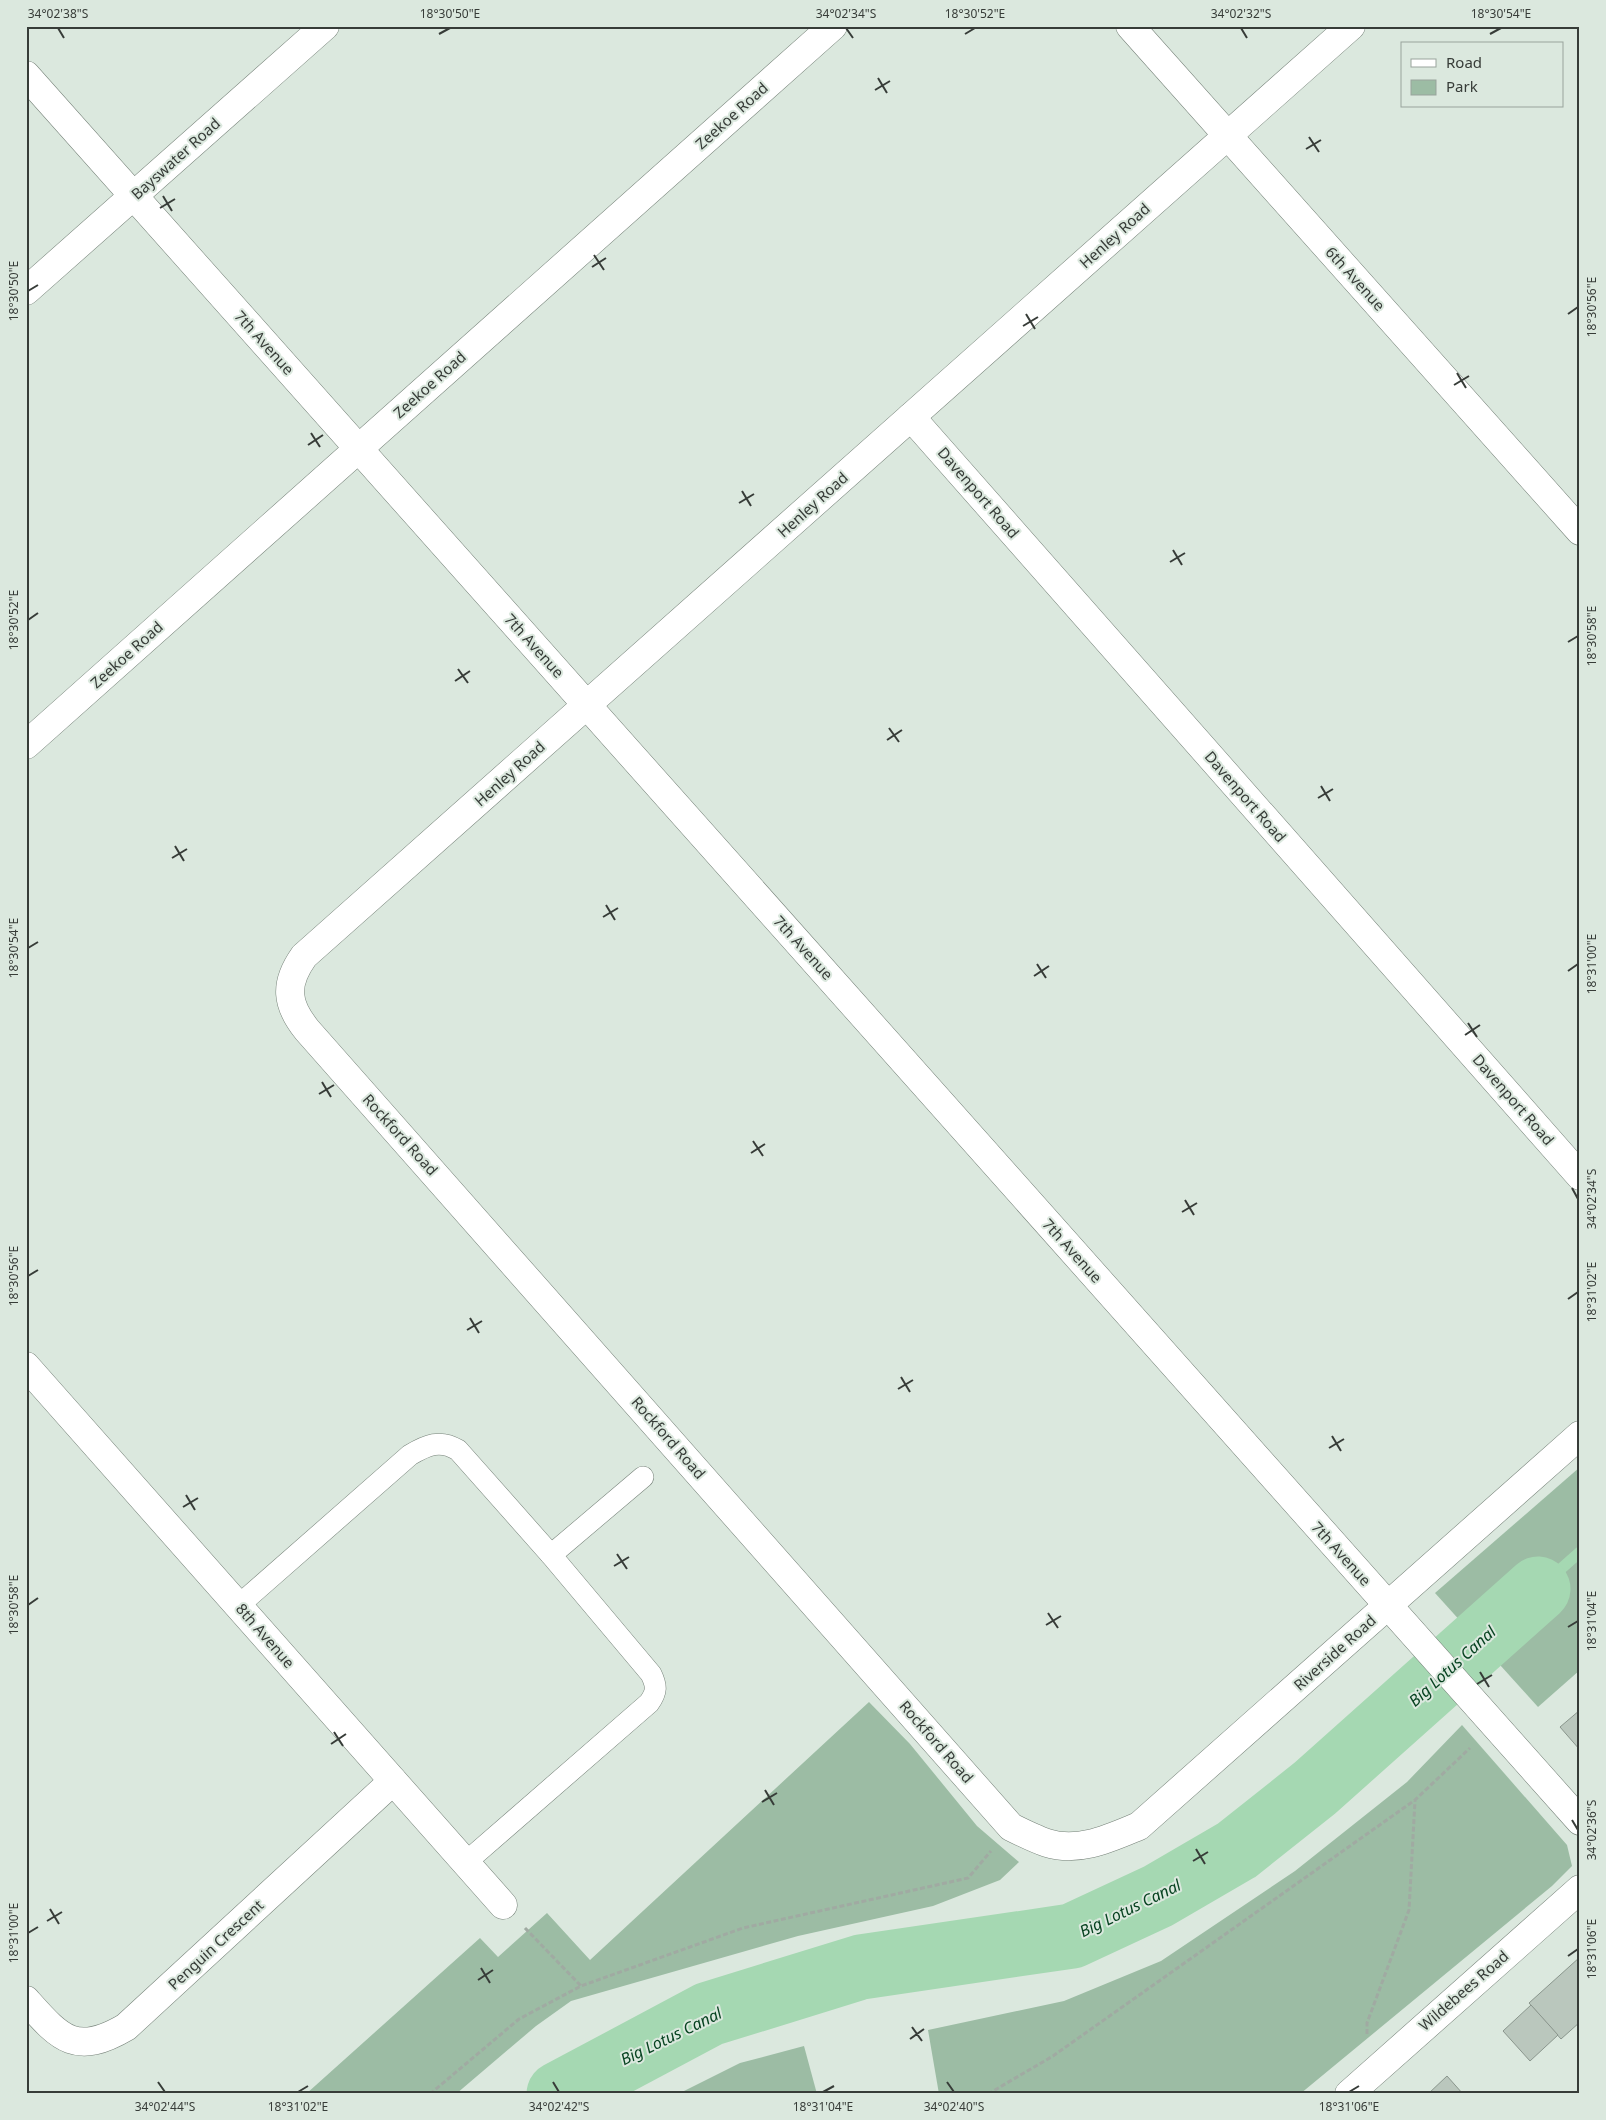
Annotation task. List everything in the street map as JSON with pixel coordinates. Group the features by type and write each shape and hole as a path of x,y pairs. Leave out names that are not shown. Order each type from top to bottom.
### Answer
{"street":[{"name":"Bayswater Road","path":"26,291 325,26"},
{"name":"Zeekoe Road","path":"26,745 833,26"},
{"name":"6th Avenue","path":"1130,26 1580,531"},
{"name":"Henley Road","path":"289,993 290,981 295,969 304,956 1351,26"},
{"name":"7th Avenue","path":"26,75 1580,1821"},
{"name":"Davenport Road","path":"911,417 1580,1176"},
{"name":"Rockford Road","path":"289,993 296,1013 307,1030 1011,1828 1048,1843 1076,1847"},
{"name":"8th Avenue","path":"26,1366 503,1906"},
{"name":"Riverside Road","path":"1076,1847 1105,1840 1140,1826 1580,1435"},
{"name":"Penguin Crescent","path":"26,2000 53,2030 70,2040 82,2043 97,2041 126,2027 393,1781"},
{"name":"Wildebees Road","path":"1358,2085 1580,1889"}],"lane":[{"path":"238,1606 410,1455 436,1443 451,1446 458,1450 551,1555 651,1674 656,1688 649,1703 465,1862"},
{"path":"551,1555 643,1477"}],"path":[{"path":"988,2094 1053,2056 1415,1800 1495,1724"},
{"path":"1358,2085 1367,2023 1409,1910 1415,1800"},
{"path":"430,2094 519,2019 581,1986 743,1928 968,1878 1011,1828"},
{"path":"503,1906 581,1986"}],"green space":[{"path":"1580,1467 1580,1670 1538,1707 1435,1593"},
{"path":"869,1702 910,1744 977,1826 1019,1862 1000,1880 933,1906 798,1936 571,2001 536,2026 456,2094 306,2094 480,1938 498,1957 547,1913 590,1960"},
{"path":"1462,1725 1567,1845 1572,1866 1552,1886 1300,2094 939,2094 928,2030 1064,2001 1161,1961 1295,1871 1407,1782"},
{"path":"804,2046 817,2094 678,2094 740,2063"}],"building":[{"path":"1580,1710 1580,1750 1560,1727"},
{"path":"1580,1957 1580,2022 1561,2039 1529,2003"},
{"path":"1531,2005 1558,2035 1530,2061 1503,2031"},
{"path":"1447,2076 1463,2094 1428,2094"}],"waterway":[{"name":"Big Lotus Canal","path":"1538,1589 1580,1552"},
{"name":"Big Lotus Canal","path":"559,2094 709,2014 861,1967 1072,1936 1158,1896 1237,1850 1315,1788 1538,1589"}]}
